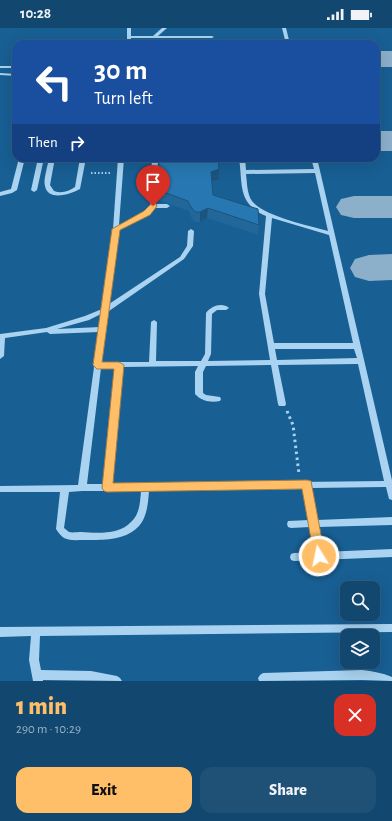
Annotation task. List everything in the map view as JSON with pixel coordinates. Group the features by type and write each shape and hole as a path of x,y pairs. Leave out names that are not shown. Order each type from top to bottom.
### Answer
{"lane":[{"path":"129,28 129,37 212,37"},
{"path":"154,37 165,28"},
{"path":"284,28 287,40"},
{"path":"0,67 12,67"},
{"path":"0,74 12,75"},
{"path":"0,194 14,190 21,162"},
{"path":"34,190 39,162"},
{"path":"51,162 47,185 48,189 59,194 73,192 78,188 80,184 82,162"},
{"path":"82,488 116,229 121,162"},
{"path":"116,229 147,213 153,206 155,162"},
{"path":"243,162 248,198 250,204 254,208 269,215 332,234"},
{"path":"315,162 392,496"},
{"path":"244,172 317,171"},
{"path":"153,206 168,206"},
{"path":"269,215 262,294 282,404"},
{"path":"24,334 67,325 105,310 182,258 190,246 191,231"},
{"path":"217,398 204,398 200,394 199,372 208,354 209,313 215,308 226,308"},
{"path":"152,365 154,322"},
{"path":"0,356 1,336 102,329"},
{"path":"271,346 358,346"},
{"path":"97,365 361,361"},
{"path":"107,488 119,365"},
{"path":"0,489 389,484"},
{"path":"303,485 319,556"},
{"path":"65,488 60,528 63,533 72,536 110,535 128,530 136,525 143,510 145,487"},
{"path":"291,524 392,521"},
{"path":"294,557 392,553"},
{"path":"0,632 392,628"},
{"path":"36,632 34,660 37,678 91,676 117,681"},
{"path":"263,678 362,675 374,676 389,681"}],"path":[{"path":"81,174 120,173"},
{"path":"282,404 293,425 303,485"}],"building":[{"path":"159,162 218,162 219,169 211,172 213,195 258,209 259,225 208,208 200,212 195,212 188,201 158,190"}],"taxiway":[{"path":"380,59 392,59"},
{"path":"380,141 392,141"},
{"path":"354,207 392,207"},
{"path":"369,268 392,267"}],"route":[{"path":"153,206 147,213 116,229 97,365 119,365 107,488 307,485 319,556"}]}
